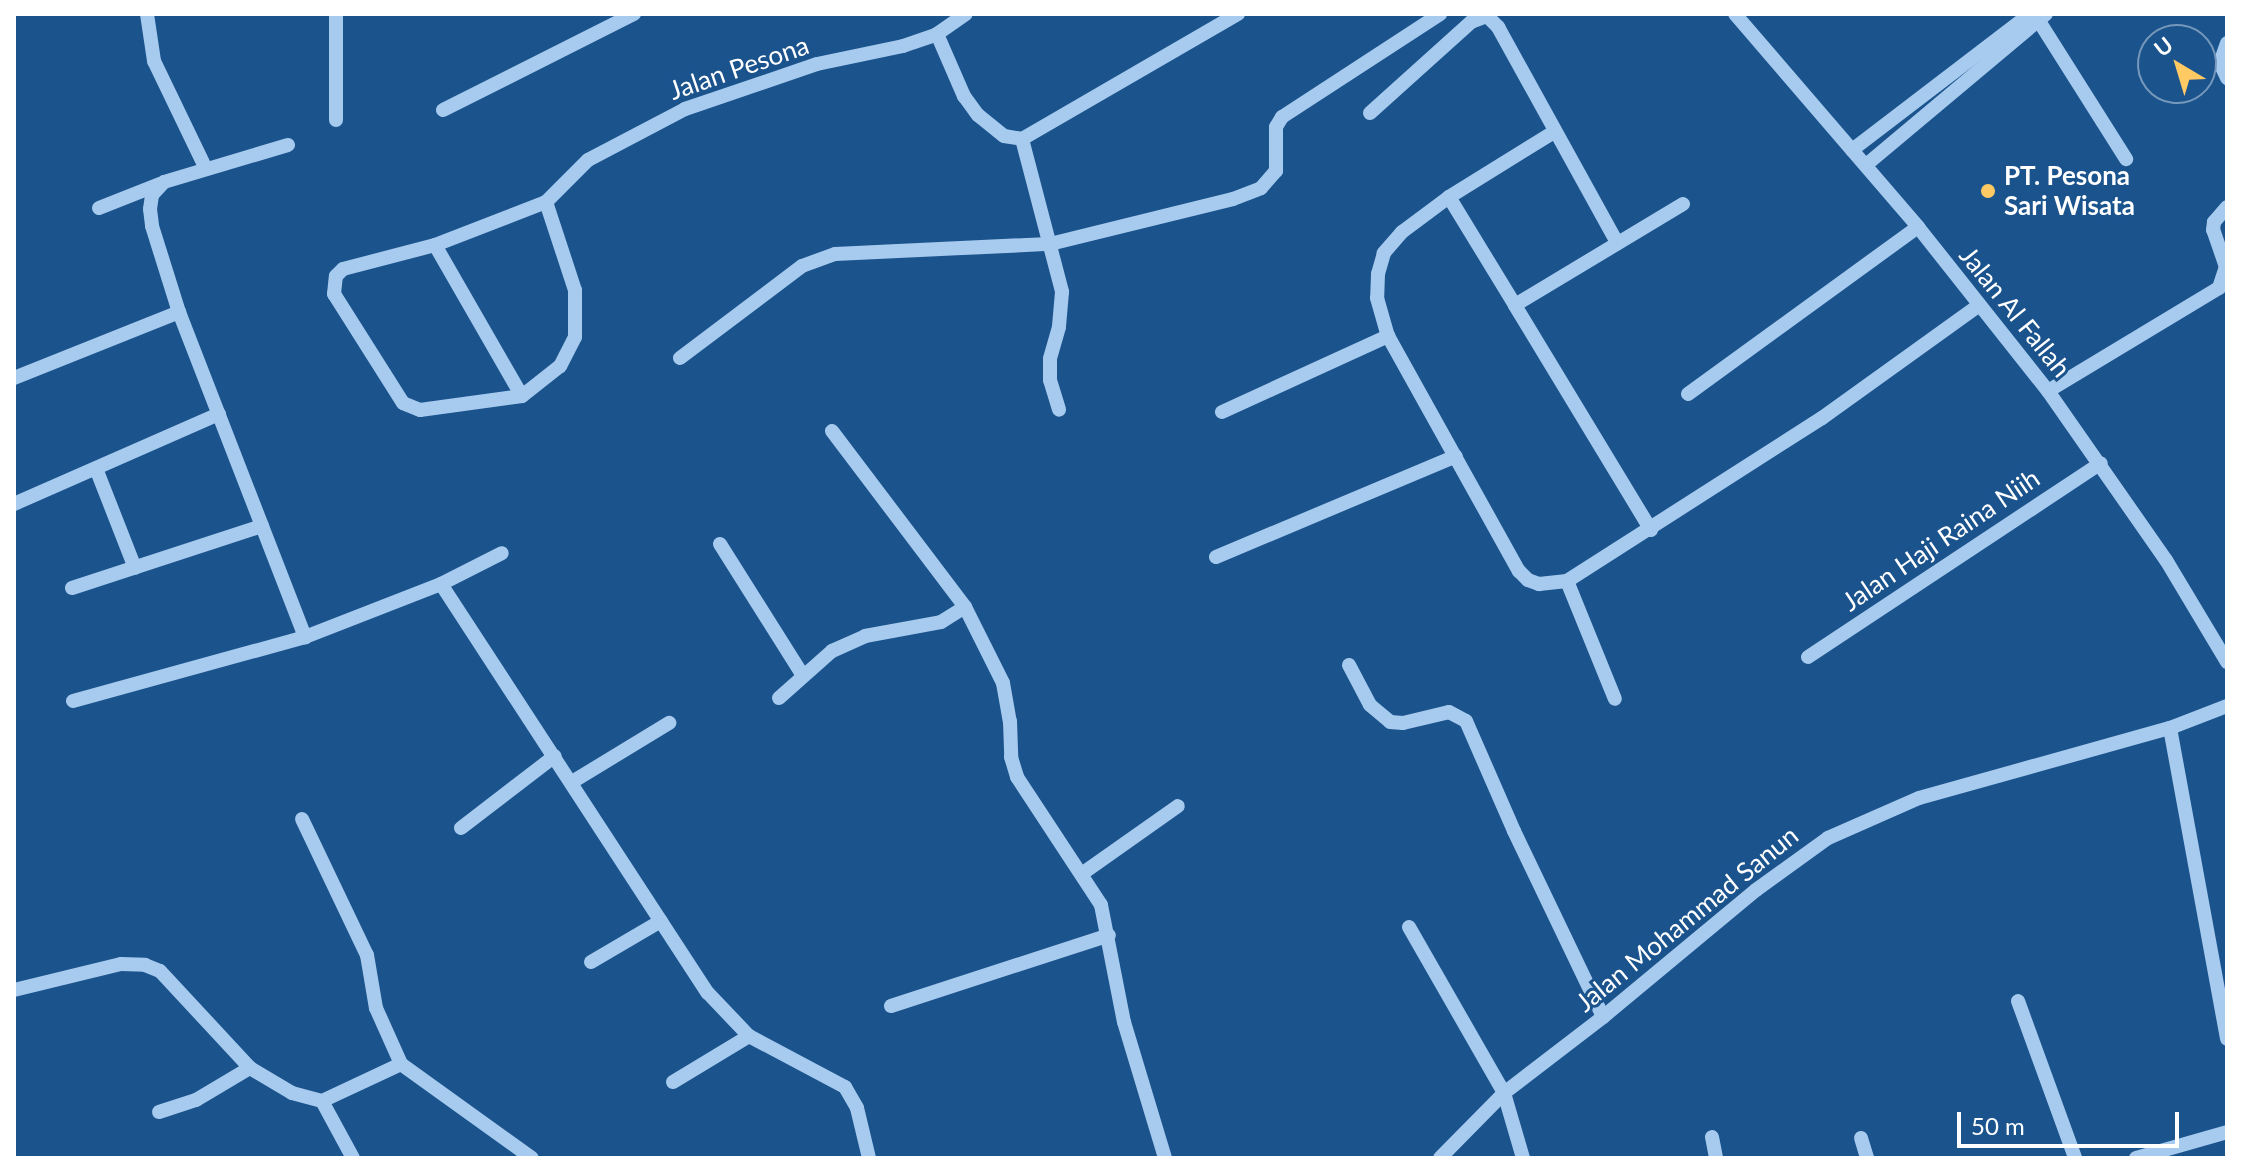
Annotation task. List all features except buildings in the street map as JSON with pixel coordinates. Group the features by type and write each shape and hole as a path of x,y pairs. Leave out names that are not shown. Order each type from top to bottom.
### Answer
{"street":[{"path":"147,14 154,61 205,167"},
{"path":"336,14 336,120"},
{"path":"443,110 634,14"},
{"name":"Jalan Pesona","path":"546,202 588,160 685,109 817,64 903,46 937,34 966,14"},
{"path":"937,34 964,96 978,115 1004,136 1022,139 1238,14"},
{"path":"680,358 802,266 835,254 1050,244 1233,199 1261,188 1276,171 1276,127 1282,117 1440,14"},
{"name":"Jalan Al Fallah","path":"1735,14 1918,227 2048,391 2166,560 2227,662"},
{"path":"1370,113 1471,22 1487,16 1498,27 1617,243"},
{"path":"1852,150 2038,16"},
{"path":"2038,16 2126,159"},
{"path":"1866,165 2038,16"},
{"path":"2227,43 2221,51 2220,63 2227,78"},
{"path":"1554,132 1449,197 1402,232 1384,253 1378,274 1377,298 1388,336 1519,571 1539,584 1567,581 1651,530 1822,418 1978,306"},
{"path":"1022,139 1062,292 1059,327 1050,359 1050,380 1059,410"},
{"path":"99,208 205,167 288,145"},
{"path":"164,182 152,195 152,226 179,312 305,637"},
{"path":"1449,197 1651,530"},
{"path":"546,202 575,290 575,337 560,366 522,396 412,409 399,398 334,294 336,276 343,269 435,245 546,202"},
{"path":"1515,305 1683,204"},
{"path":"2048,391 2219,288 2226,267 2213,230 2214,222 2227,207"},
{"path":"1688,394 1918,227"},
{"path":"435,245 522,396"},
{"path":"14,378 179,312"},
{"path":"1222,412 1388,336"},
{"path":"14,504 97,471 219,414"},
{"path":"832,431 965,607 1003,683 1010,721 1011,757 1017,777 1083,873 1101,905 1124,1022 1165,1158"},
{"path":"1216,557 1456,456"},
{"name":"Jalan Haji Raina Niih","path":"1808,657 2101,463"},
{"path":"97,471 135,568"},
{"path":"72,588 262,526"},
{"path":"720,544 802,674"},
{"path":"73,701 305,637 441,584 502,553"},
{"path":"1567,581 1615,699"},
{"path":"441,584 708,993 749,1036 845,1087 857,1108 869,1158"},
{"path":"779,698 802,674 832,651 865,636 926,626 952,617 965,607"},
{"path":"1349,665 1370,705 1390,722 1449,712 1466,721 1514,831 1603,1017"},
{"name":"Jalan Mohammad Sanun","path":"1440,1158 1504,1093 1603,1017 1756,890 1828,838 1919,798 2170,728 2227,706"},
{"path":"572,782 669,723"},
{"path":"2170,728 2227,1039"},
{"path":"461,828 555,756"},
{"path":"1083,873 1178,806"},
{"path":"302,819 367,955 376,1008 401,1064 532,1158"},
{"path":"591,962 661,921"},
{"path":"1409,927 1504,1093 1523,1158"},
{"path":"891,1006 1109,935"},
{"path":"15,986 121,964 145,965 160,971 250,1068 292,1093 322,1101 401,1064"},
{"path":"2018,1001 2075,1158"},
{"path":"673,1082 749,1036"},
{"path":"159,1112 196,1100 250,1068"},
{"path":"322,1101 353,1158"},
{"path":"2136,1158 2227,1132"},
{"path":"1712,1137 1716,1158"},
{"path":"1861,1138 1867,1158"}],"place":[{"name":"PT. Pesona Sari Wisata","path":"1988,191"}]}
